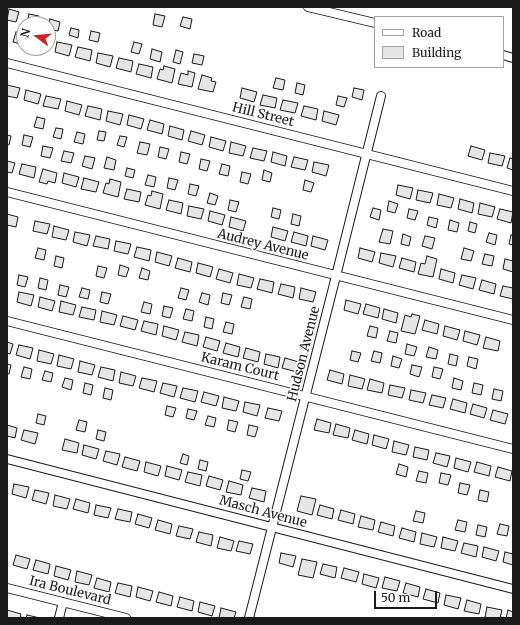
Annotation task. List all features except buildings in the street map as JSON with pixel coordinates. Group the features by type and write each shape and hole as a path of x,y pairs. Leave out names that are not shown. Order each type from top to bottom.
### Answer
{"street":[{"path":"308,7 374,23"},
{"name":"Hill Street","path":"7,63 513,191"},
{"name":"Hudson Avenue","path":"249,618 381,96"},
{"name":"Audrey Avenue","path":"7,192 513,320"},
{"name":"Karam Court","path":"7,321 513,448"},
{"name":"Masch Avenue","path":"7,459 513,589"},
{"name":"Ira Boulevard","path":"7,588 126,618"},
{"path":"59,618 63,602"}]}
